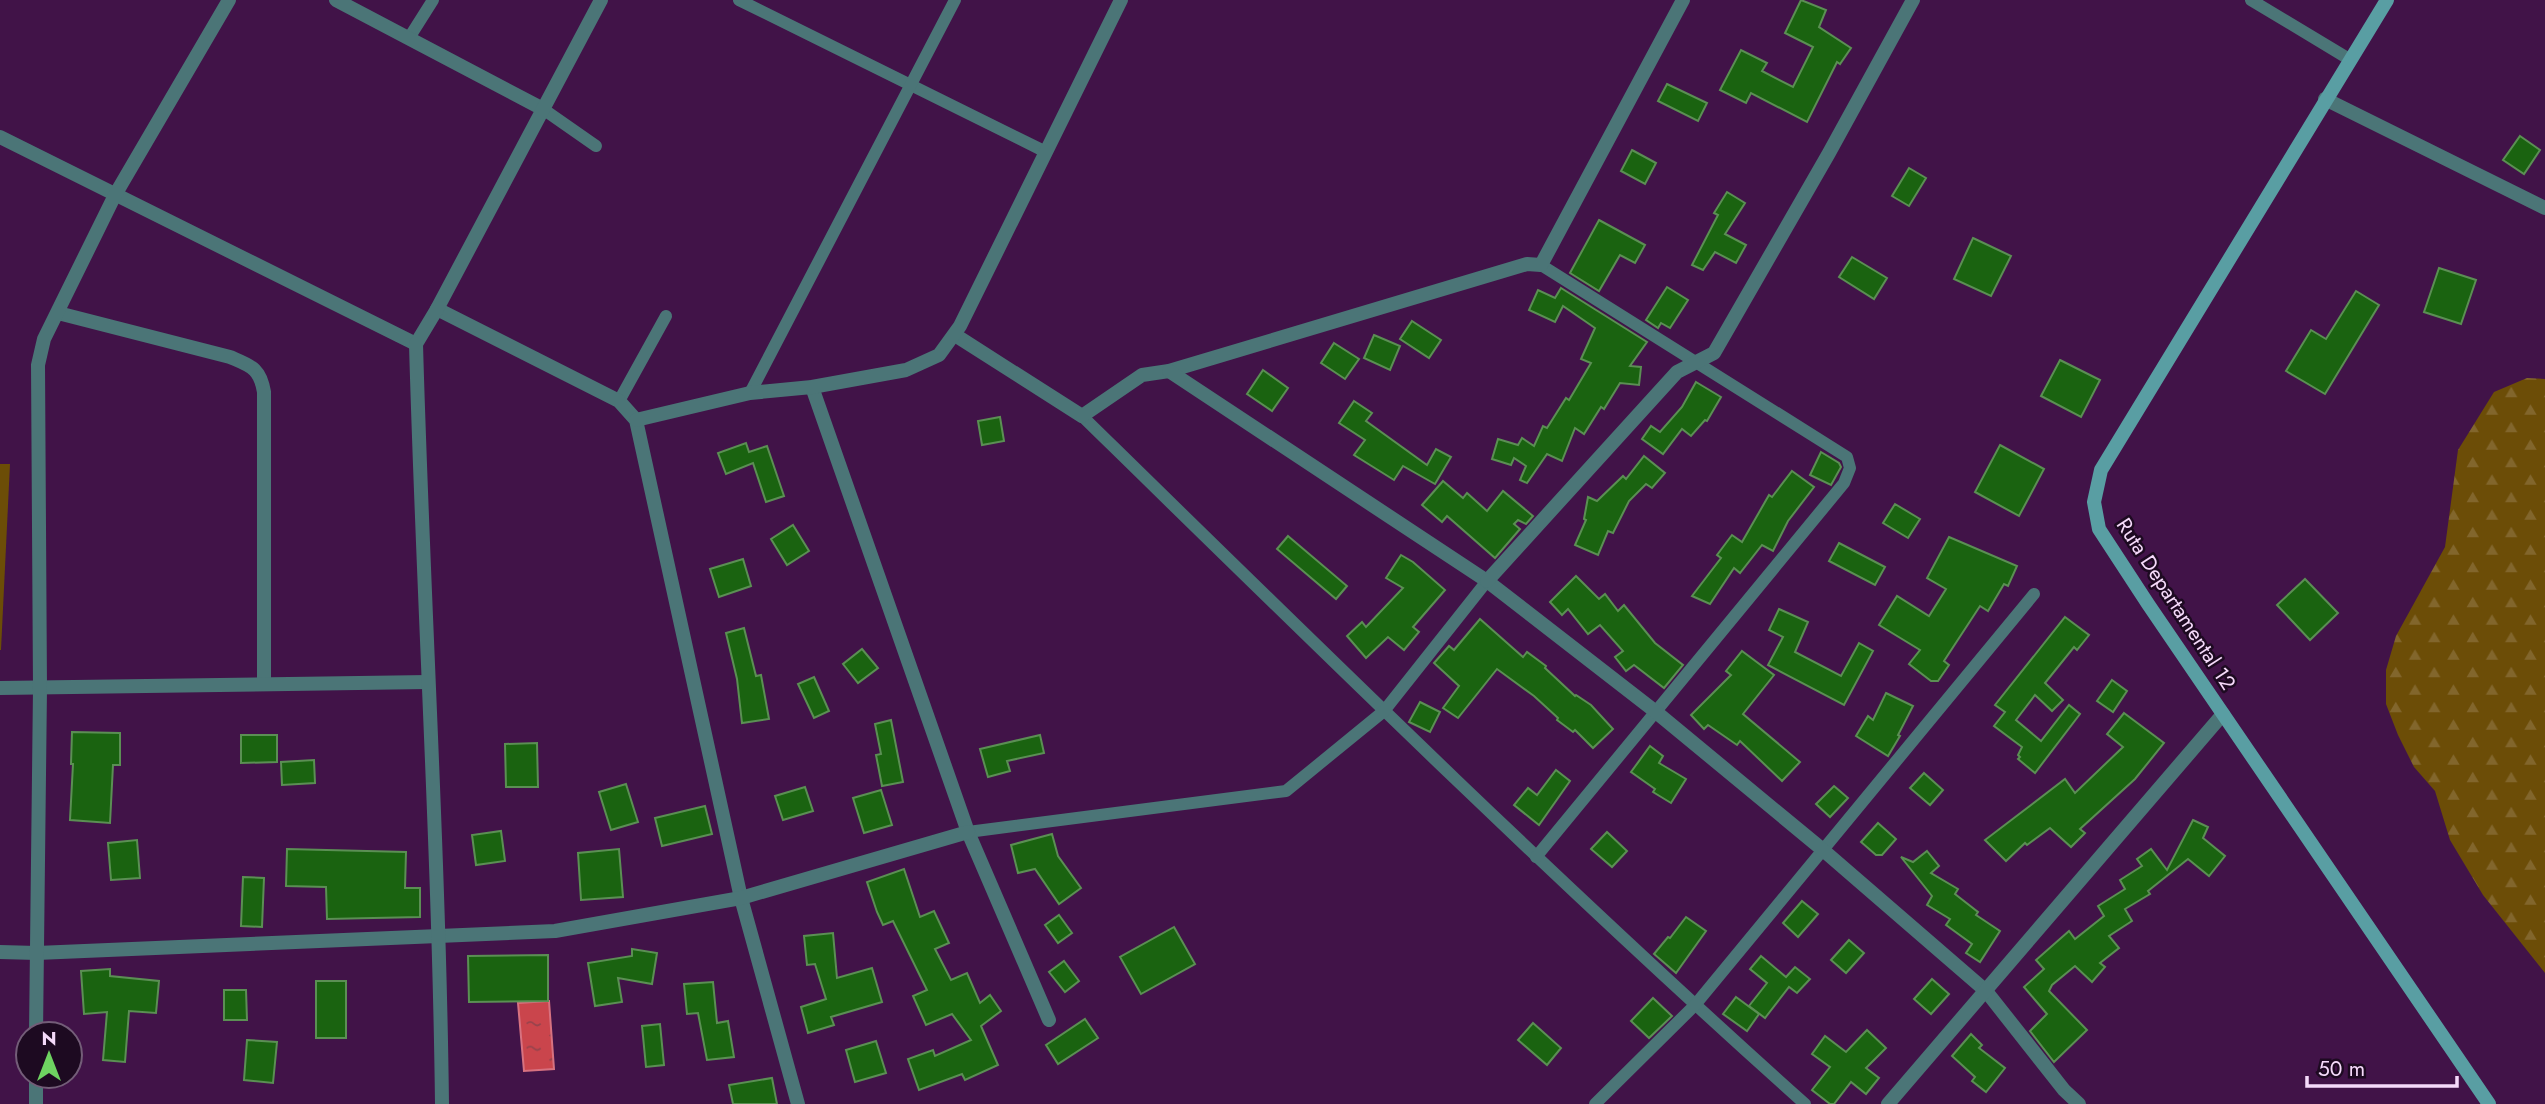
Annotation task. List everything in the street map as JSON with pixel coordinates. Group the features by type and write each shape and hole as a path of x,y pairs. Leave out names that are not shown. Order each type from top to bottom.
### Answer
{"main road":[{"name":"Ruta Departamental 12","path":"2387,0 2101,470 2094,502 2099,529 2489,1104"}],"street":[{"path":"36,1020 40,688 38,365 44,339 116,195 229,0"},
{"path":"336,0 543,109"},
{"path":"442,1104 440,936 416,344 601,0"},
{"path":"636,419 751,393 812,387 906,370 939,355 955,335 1121,0"},
{"path":"955,335 1082,416 1142,375 1169,371 1527,264 1541,265 1683,0"},
{"path":"1488,581 1677,372 1714,353 1913,0"},
{"path":"2325,99 2545,208"},
{"path":"0,137 416,344"},
{"path":"437,309 618,401 636,419 741,898 798,1104"},
{"path":"58,313 230,357 250,366 261,377 264,392 264,684"},
{"path":"1169,371 1488,581 1656,712 1823,850 1986,991 2064,1090 2079,1104"},
{"path":"812,387 968,832 1049,1020"},
{"path":"0,688 428,682"},
{"path":"1888,1104 2222,714"},
{"path":"0,952 37,953 555,931 741,898 968,832"}],"lane":[{"path":"409,38 433,0"},
{"path":"738,0 1046,152"},
{"path":"751,393 956,0"},
{"path":"2250,0 2349,59"},
{"path":"543,109 596,146"},
{"path":"1536,857 1844,483 1850,468 1847,457 1541,265"},
{"path":"618,401 666,316"},
{"path":"1082,416 1536,857 1805,1104"},
{"path":"968,832 1286,791 1384,711 1488,581"},
{"path":"1595,1104 1695,1005 2034,594"}],"green space":[{"path":"2527,378 2545,379 2545,973 2483,895 2450,840 2435,791 2414,767 2386,704 2386,670 2396,636 2445,547 2458,450 2494,392"},
{"path":"0,464 10,464 1,650 0,650"}],"water":[{"path":"549,1001 554,1069 524,1071 518,1003"}],"building":[{"path":"1801,0 1826,10 1819,27 1851,48 1840,64 1837,62 1807,122 1751,93 1746,103 1720,90 1741,50 1767,63 1762,71 1793,87 1813,47 1785,33"},
{"path":"1667,84 1707,103 1698,121 1658,101"},
{"path":"2520,136 2540,150 2524,174 2503,160"},
{"path":"1632,150 1656,163 1645,184 1621,171"},
{"path":"1909,168 1926,178 1909,206 1892,196"},
{"path":"1727,192 1745,203 1725,234 1746,245 1736,263 1715,252 1703,270 1692,265 1718,215 1714,213"},
{"path":"1599,220 1645,245 1635,263 1620,255 1599,291 1570,273"},
{"path":"1973,238 2011,256 1991,296 1954,279"},
{"path":"1852,257 1887,278 1874,299 1839,277"},
{"path":"2439,268 2476,280 2461,324 2424,312"},
{"path":"1667,287 1688,300 1670,328 1661,323 1658,328 1646,320"},
{"path":"1561,288 1647,342 1630,366 1641,367 1639,385 1620,383 1584,434 1575,428 1562,461 1547,454 1527,483 1520,480 1526,466 1514,458 1511,465 1492,459 1498,439 1518,445 1522,438 1534,446 1543,426 1547,428 1566,398 1569,400 1591,363 1581,359 1595,328 1563,306 1555,322 1529,310 1538,290 1555,298"},
{"path":"2356,291 2379,305 2325,394 2286,371 2311,330 2326,339"},
{"path":"1412,321 1441,340 1429,358 1400,339"},
{"path":"1374,335 1400,346 1390,370 1364,358"},
{"path":"1334,343 1359,359 1345,379 1321,363"},
{"path":"2060,360 2100,380 2081,417 2041,396"},
{"path":"1263,370 1288,388 1272,411 1247,394"},
{"path":"1696,382 1721,397 1707,421 1691,436 1682,429 1663,454 1642,439 1651,426 1660,432 1682,407"},
{"path":"1354,401 1372,413 1366,421 1427,465 1436,449 1451,457 1435,484 1403,466 1394,480 1354,455 1365,440 1339,423"},
{"path":"1000,417 1004,441 982,445 978,421"},
{"path":"746,443 749,452 767,446 784,496 766,502 753,463 726,474 718,453"},
{"path":"2000,445 2044,469 2019,516 1975,492"},
{"path":"1821,452 1841,467 1831,485 1810,475"},
{"path":"1644,456 1665,473 1652,488 1646,484 1629,501 1613,533 1608,531 1598,555 1575,545 1586,520 1588,497 1597,501 1623,476 1626,479"},
{"path":"1792,471 1814,487 1788,521 1773,551 1762,545 1740,573 1734,568 1710,604 1692,596 1721,558 1717,555 1732,535 1742,542 1769,495 1772,497"},
{"path":"1443,481 1463,498 1467,493 1487,511 1503,491 1533,516 1526,524 1518,520 1514,524 1520,529 1495,558 1447,516 1442,522 1422,505"},
{"path":"1895,504 1920,519 1908,538 1883,523"},
{"path":"793,525 809,551 787,565 771,539"},
{"path":"1288,536 1347,586 1336,599 1277,549"},
{"path":"1949,537 2017,566 2008,586 2004,584 1988,611 1980,606 1944,661 1949,665 1938,681 1931,681 1909,664 1920,650 1879,625 1897,596 1929,616 1946,589 1927,578"},
{"path":"1839,543 1885,567 1875,585 1829,561"},
{"path":"1401,555 1445,590 1413,627 1419,632 1404,650 1388,637 1366,658 1347,636 1362,622 1366,627 1403,588 1386,578"},
{"path":"743,559 751,586 719,597 710,569"},
{"path":"1576,576 1599,599 1605,594 1618,611 1624,605 1655,643 1683,665 1664,688 1634,665 1626,671 1615,657 1623,651 1600,625 1588,634 1568,609 1562,615 1550,602"},
{"path":"2305,579 2338,613 2310,640 2277,605"},
{"path":"1779,609 1808,622 1795,652 1841,676 1859,643 1873,651 1844,705 1768,665 1783,637 1769,630"},
{"path":"2065,617 2089,635 2077,650 2074,647 2045,683 2063,700 2052,711 2035,695 2016,720 2041,741 2069,705 2080,714 2035,773 2018,759 2022,747 1994,726 2005,712 1995,705"},
{"path":"1480,619 1523,657 1527,652 1546,666 1545,668 1575,696 1591,705 1613,729 1593,748 1575,730 1573,732 1557,720 1558,718 1534,696 1497,669 1458,718 1443,708 1459,686 1434,663 1449,646 1454,650"},
{"path":"744,628 756,676 761,675 769,719 742,723 737,679 726,633"},
{"path":"862,649 878,668 858,683 843,664"},
{"path":"1742,651 1774,675 1743,714 1800,762 1782,781 1740,741 1737,745 1708,725 1704,729 1691,715 1731,675 1726,671"},
{"path":"814,677 829,711 814,718 798,684"},
{"path":"2112,680 2127,691 2113,712 2097,701"},
{"path":"1886,693 1913,706 1888,756 1856,736 1868,716 1873,720"},
{"path":"1420,702 1440,712 1430,732 1409,722"},
{"path":"2124,713 2164,743 2135,779 2080,829 2085,833 2071,847 2050,828 2027,845 2025,843 2006,861 1985,840 2065,779 2075,793 2123,747 2107,734"},
{"path":"891,720 903,782 882,786 876,755 881,754 875,724"},
{"path":"72,732 120,733 120,765 113,765 110,823 70,820"},
{"path":"241,735 277,735 277,762 241,763"},
{"path":"1040,735 1044,753 1007,761 1010,771 988,777 980,749"},
{"path":"537,743 538,787 506,787 505,744"},
{"path":"1650,746 1663,756 1659,763 1686,779 1671,803 1653,792 1655,789 1631,772"},
{"path":"314,760 315,783 282,785 281,762"},
{"path":"1556,770 1570,781 1539,825 1514,805 1528,788 1537,795"},
{"path":"1924,773 1943,790 1930,805 1910,788"},
{"path":"626,784 638,822 611,830 599,792"},
{"path":"1834,786 1848,798 1830,817 1816,804"},
{"path":"805,787 813,811 783,820 775,796"},
{"path":"881,790 892,825 864,833 853,798"},
{"path":"705,806 712,834 662,846 655,818"},
{"path":"2193,820 2208,827 2203,838 2225,856 2209,876 2188,859 2148,891 2150,894 2125,909 2132,921 2109,936 2119,948 2100,963 2105,967 2092,982 2075,966 2052,985 2049,991 2087,1030 2054,1062 2030,1031 2047,1014 2024,987 2044,969 2036,960 2069,931 2075,939 2104,916 2098,906 2125,889 2120,880 2142,866 2137,859 2151,849 2167,870"},
{"path":"1878,823 1896,839 1882,855 1876,855 1861,842"},
{"path":"501,831 505,861 476,865 472,835"},
{"path":"1607,832 1627,851 1612,867 1591,849"},
{"path":"1052,834 1058,856 1081,888 1059,904 1035,869 1018,873 1011,845"},
{"path":"137,840 140,878 111,880 108,843"},
{"path":"287,849 406,852 405,888 420,888 420,917 327,919 326,887 286,886"},
{"path":"619,849 623,897 581,900 578,853"},
{"path":"1927,851 1939,866 1931,873 1958,889 1955,894 1978,912 1976,915 2000,931 1980,962 1966,953 1972,944 1946,925 1950,919 1927,905 1932,896 1901,857 1913,862"},
{"path":"904,869 920,917 934,911 949,943 935,949 951,980 967,973 980,1003 990,995 1001,1011 981,1026 998,1065 965,1080 962,1074 919,1090 908,1059 933,1050 935,1056 971,1040 952,1014 926,1025 913,996 927,990 893,921 883,925 877,912 867,882"},
{"path":"243,877 264,878 262,927 241,926"},
{"path":"1802,901 1818,914 1798,937 1783,923"},
{"path":"1059,915 1072,933 1058,943 1045,925"},
{"path":"1686,917 1706,931 1676,973 1654,954"},
{"path":"1174,927 1195,964 1141,994 1120,957"},
{"path":"833,933 837,978 872,968 882,1002 831,1017 834,1025 808,1033 801,1007 826,999 815,964 807,965 804,936"},
{"path":"1849,940 1864,953 1846,973 1831,960"},
{"path":"632,949 657,953 652,984 618,978 622,1002 595,1006 588,963 632,956"},
{"path":"548,955 548,1001 469,1002 468,956"},
{"path":"1761,956 1786,977 1795,967 1810,979 1797,993 1789,987 1765,1018 1749,1006 1767,983 1750,969"},
{"path":"1064,961 1079,981 1065,992 1049,972"},
{"path":"110,969 110,976 159,981 156,1013 129,1011 125,1062 103,1060 107,1012 84,1014 81,971"},
{"path":"1932,979 1949,994 1931,1014 1914,999"},
{"path":"316,981 346,981 346,1038 316,1038"},
{"path":"713,982 717,1023 728,1021 734,1057 707,1060 698,1013 687,1014 684,984"},
{"path":"224,990 246,990 247,1020 224,1020"},
{"path":"1736,997 1759,1014 1747,1031 1723,1014"},
{"path":"1653,998 1672,1016 1649,1038 1631,1021"},
{"path":"1085,1019 1098,1038 1058,1064 1046,1045"},
{"path":"1533,1023 1561,1048 1547,1065 1518,1040"},
{"path":"660,1024 664,1065 646,1067 642,1026"},
{"path":"1867,1030 1886,1048 1866,1068 1879,1078 1866,1094 1851,1082 1834,1104 1830,1104 1812,1090 1830,1067 1812,1054 1825,1036 1846,1052"},
{"path":"1971,1034 1982,1045 1979,1048 2005,1068 1986,1092 1972,1081 1975,1077 1952,1056"},
{"path":"247,1040 277,1042 273,1083 244,1080"},
{"path":"876,1041 886,1073 855,1082 846,1050"},
{"path":"772,1078 777,1104 733,1104 729,1085"}]}
